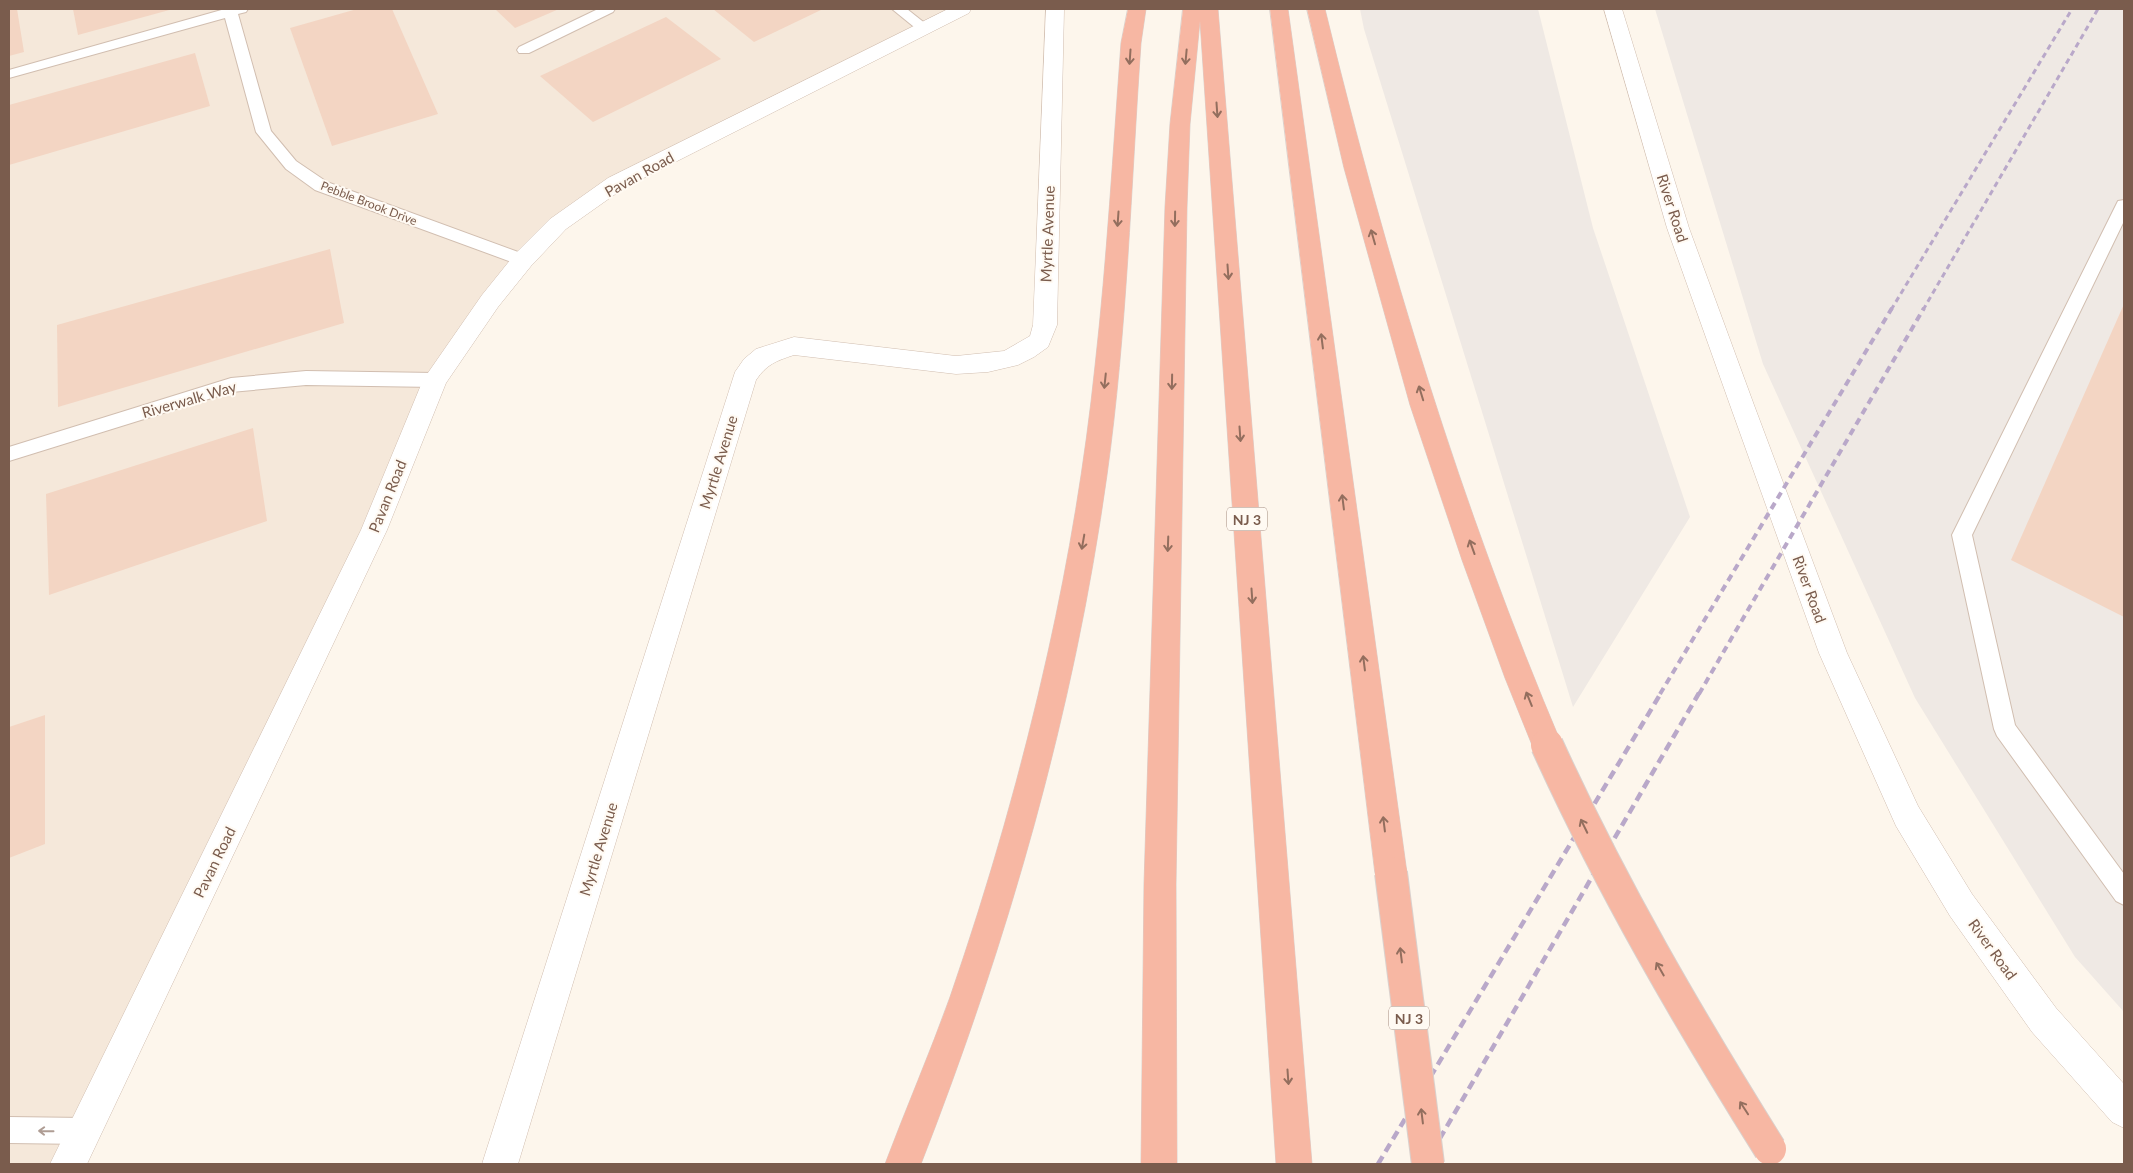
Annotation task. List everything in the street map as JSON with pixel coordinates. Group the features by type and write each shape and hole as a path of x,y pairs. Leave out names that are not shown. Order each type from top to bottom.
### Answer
{"highway":[{"path":"903,1164 929,1102 988,932 1052,698 1078,573 1094,473 1105,382 1131,43 1137,9"},
{"path":"1159,1164 1160,874 1176,207 1180,124 1192,9"},
{"name":"NJ 3","path":"1209,9 1294,1164"},
{"name":"NJ 3","path":"1279,9 1428,1164"},
{"path":"1316,9 1355,170 1419,389 1488,594 1546,745 1595,849 1640,935 1693,1026 1775,1157"}],"street":[{"name":"Pavan Road","path":"68,1164 374,530 435,380 490,301 523,260 558,224 616,183 962,9"},
{"name":"Myrtle Avenue","path":"500,1164 744,378 765,355 794,346 956,365 1009,359 1026,351 1040,341 1045,325 1054,9"},
{"name":"River Road","path":"1613,9 1678,228 1762,460 1833,653 1907,816 1962,905 2044,1020 2124,1110"}],"lane":[{"path":"524,50 608,9"},
{"path":"899,9 924,28"},
{"path":"9,74 236,10"},
{"name":"Pebble Brook Drive","path":"236,10 264,132 291,164 321,186 523,260"},
{"path":"2124,205 1962,535 2005,729 2124,893"},
{"name":"Riverwalk Way","path":"9,454 231,385 306,378 435,380"},
{"path":"9,1130 84,1132"}],"shaded area":[{"path":"9,9 962,9 616,183 558,224 435,380 84,1131 62,1164 9,1164"},
{"path":"1360,9 1538,9 1593,228 1690,517 1573,707 1364,29"},
{"path":"1655,9 2124,9 2124,1012 2075,957 1915,698 1763,364"}],"building":[{"path":"9,9 17,9 24,52 9,56"},
{"path":"73,9 173,9 78,35"},
{"path":"357,9 392,9 438,114 332,146 290,28"},
{"path":"495,9 559,9 515,28"},
{"path":"713,9 823,9 754,42"},
{"path":"666,17 721,59 593,122 540,76"},
{"path":"195,53 210,106 9,165 9,105"},
{"path":"330,249 344,323 58,407 57,325"},
{"path":"2124,304 2124,617 2011,560"},
{"path":"253,428 267,521 49,595 46,494"},
{"path":"45,715 45,844 9,858 9,727"}],"railway":[{"path":"1891,310 2072,9"},
{"path":"1923,310 2098,9"},
{"path":"1660,694 1892,308"},
{"path":"1699,694 1924,308"},
{"path":"1378,1164 1661,693"},
{"path":"1425,1164 1699,693"}]}
